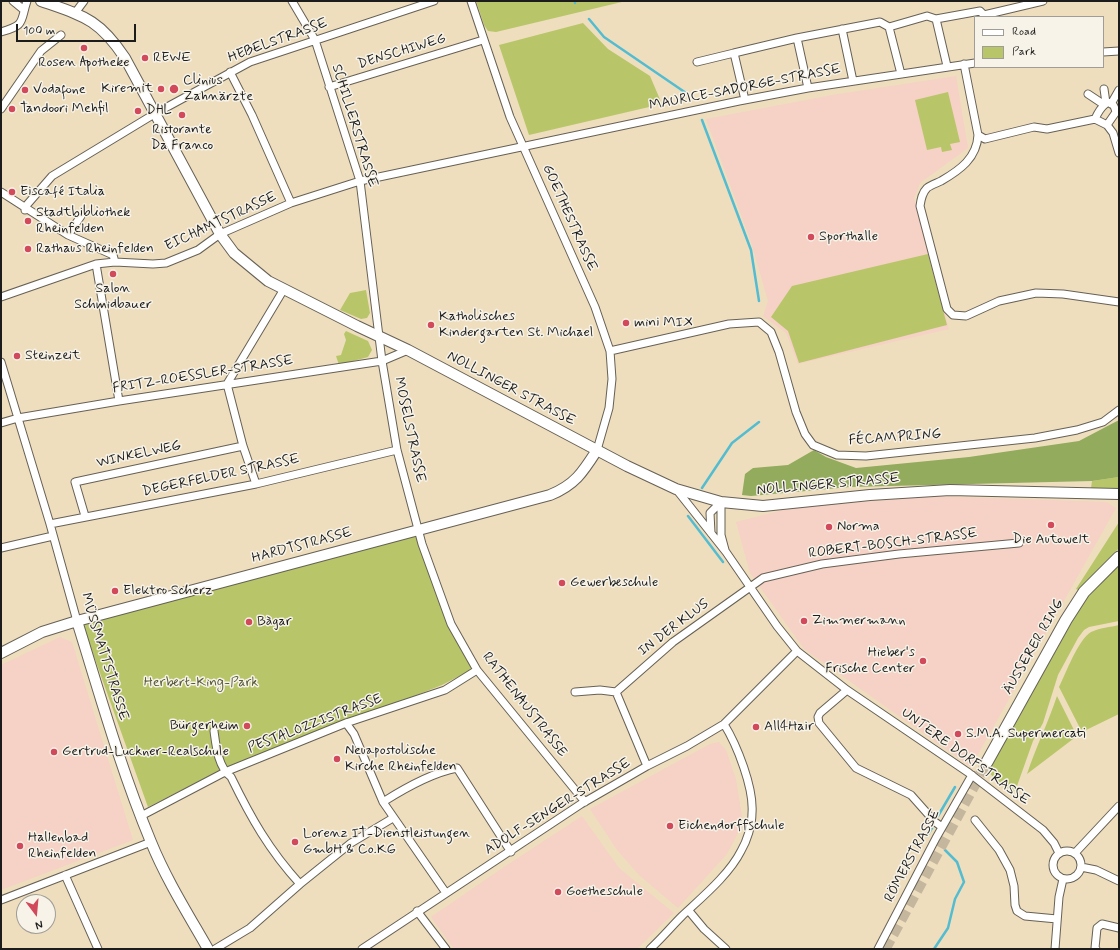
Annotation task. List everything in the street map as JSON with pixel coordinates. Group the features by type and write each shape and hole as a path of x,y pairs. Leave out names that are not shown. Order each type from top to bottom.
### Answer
{"main road":[{"name":"NOLLINGER STRASSE","path":"41,1 75,12 98,24 110,36 125,58 156,113 220,234 234,253 268,281 408,350 597,450 676,489 721,502 763,506 870,495 950,490 1119,494"},
{"name":"HARDTSTRASSE","path":"1,653 42,632 77,621 418,529 537,499 560,490 579,478 597,450"},
{"name":"ÄUSSERER RING","path":"987,762 1066,620 1084,592 1119,557"},
{"name":"MÜSSMATTSTRASSE","path":"77,621 119,754 151,842 163,869 208,949"}],"street":[{"path":"13,1 24,10"},
{"path":"1,32 26,22 24,10 27,1"},
{"path":"75,12 84,1"},
{"name":"SCHILLERSTRASSE","path":"292,1 315,40 360,181 380,336"},
{"name":"HEBELSTRASSE","path":"25,208 49,179 156,113 230,72 250,62 434,1"},
{"name":"GOETHESTRASSE","path":"471,1 496,80 522,146 595,307 610,351 612,379 610,403 597,450"},
{"path":"697,62 797,38 880,22 889,27 927,16 936,19 980,11 984,16 1043,1"},
{"path":"936,19 947,66"},
{"path":"889,27 901,74"},
{"path":"842,29 853,80"},
{"path":"1,109 41,52 61,35"},
{"path":"797,38 808,88"},
{"name":"DENSCHIWEG","path":"329,87 483,40"},
{"path":"1104,52 1119,51"},
{"path":"734,53 745,100"},
{"name":"MAURICE-SADORGE-STRASSE","path":"522,146 808,88 853,80 974,63"},
{"path":"964,64 978,135 978,145 973,155 960,170 927,188 922,196 920,206 947,309 953,315 966,316 999,302 1036,293 1063,294 1119,302"},
{"path":"230,72 252,115 292,203"},
{"path":"1104,89 1113,107"},
{"path":"1108,125 1119,90"},
{"path":"1088,94 1113,107"},
{"path":"978,135 985,139 1034,127 1047,129 1094,119 1113,107"},
{"path":"1094,119 1108,125 1114,133 1119,153"},
{"name":"EICHAMTSTRASSE","path":"1,297 96,264 115,262 153,264 166,262 198,250 220,234 292,203 360,181 522,146"},
{"path":"1,192 68,234 113,255 115,262"},
{"path":"68,234 81,216"},
{"path":"96,264 119,401"},
{"path":"256,484 243,446 227,384 284,289"},
{"name":"FÉCAMPRING","path":"610,351 729,324 759,322 767,328 774,339 796,412 805,434 813,445 837,455 866,456 1035,438 1077,430 1103,422 1119,410"},
{"name":"MOSELSTRASSE","path":"380,336 382,361 397,450 418,529"},
{"name":"FRITZ-ROESSLER-STRASSE","path":"1,423 18,418 119,401 382,361 408,350"},
{"name":"MÜSSMATTSTRASSE","path":"1,362 54,536 77,621"},
{"name":"WINKELWEG","path":"84,516 75,482 243,446"},
{"name":"DEGERFELDER STRASSE","path":"50,524 84,516 256,484 397,450"},
{"name":"UNTERE DORFSTRASSE","path":"676,489 726,552 798,651 847,690 972,775 1044,830 1054,843 1059,853"},
{"path":"711,534 710,514 721,502"},
{"name":"UNTERE DORFSTRASSE","path":"721,502 721,535 726,552"},
{"name":"RATHENAUSTRASSE","path":"418,529 451,624 477,670 586,802"},
{"path":"1,548 54,536"},
{"name":"ROBERT-BOSCH-STRASSE","path":"751,588 763,578 822,564 899,554 1019,543"},
{"name":"IN DER KLUS","path":"616,692 673,642 751,588"},
{"name":"ADOLF-SENGER-STRASSE","path":"362,949 417,911 511,852 586,802 647,766 688,746 724,724 798,651"},
{"name":"PESTALOZZISTRASSE","path":"141,816 225,772 346,723 445,690 477,670"},
{"path":"575,692 600,690 616,692 647,766"},
{"path":"847,690 820,713 818,717 819,722 856,768 912,795 942,827"},
{"path":"346,723 354,734 383,802 446,893"},
{"path":"653,948 730,867 741,851 752,813 749,790 745,773 732,738 724,724"},
{"path":"214,731 217,751 225,772 231,777 256,826 278,859 300,884"},
{"path":"383,802 404,789 439,773 457,768 511,852"},
{"name":"RÖMERSTRASSE","path":"878,949 942,827 972,775"},
{"path":"1075,853 1119,806"},
{"path":"215,949 250,928 300,884 351,843 393,818"},
{"path":"975,820 999,850 1010,870 1014,886 1015,905 1017,911 1025,916 1057,919"},
{"path":"1,900 151,842"},
{"path":"1069,851 1075,853 1080,860 1081,867 1079,873 1074,878 1063,879 1056,874 1053,866 1055,858 1059,853 1069,851"},
{"path":"1081,867 1096,870 1119,881"},
{"path":"65,875 98,949"},
{"path":"1055,949 1057,919 1063,879"},
{"path":"417,911 446,949"},
{"path":"689,911 726,949"},
{"path":"1096,949 1094,948 1097,928 1102,924 1119,928"}],"shaded area":[{"path":"956,76 968,148 920,183 914,198 929,249 949,329 798,364 786,333 763,316 768,301 751,242 706,119 832,95"},
{"path":"933,496 1107,502 1116,508 971,767 804,649 750,573 736,522 791,508"},
{"name":"Gertrud-Luckner-Realschule","path":"60,637 72,642 133,840 1,890 1,665"},
{"name":"Eichendorffschule","path":"719,742 726,750 736,779 742,817 737,835 727,854 678,908 639,875 617,850 590,809 710,744"},
{"name":"Goetheschule","path":"582,816 619,868 674,913 637,949 454,949 431,917"}],"green space":[{"path":"476,1 626,1 496,32 488,31 484,25"},
{"path":"583,23 608,49 650,76 662,104 529,135 499,45"},
{"path":"948,92 960,142 950,144 952,150 942,152 941,147 927,150 915,100"},
{"path":"928,254 947,325 799,363 788,331 771,317 792,286"},
{"path":"366,290 370,313 367,318 361,319 340,310 350,293"},
{"path":"346,331 368,341 372,350 368,357 339,365 336,356 341,355 346,340 344,334"},
{"path":"1119,420 1119,477 1092,481 850,487 751,496 742,495 745,474 753,468 788,465 814,450 826,457 856,468 969,457 1079,441"},
{"path":"1119,477 1119,489 1091,488 1092,481"},
{"path":"1119,522 1119,548 1080,591 1076,589"},
{"name":"Herbert-King-Park","path":"415,534 449,625 473,669 442,685 387,707 345,720 225,768 148,807 82,623"},
{"path":"1119,563 1119,621 1089,627 1084,630 1078,638 1058,675 1043,723 1033,741 1017,786 1013,793 1011,793 988,772 1077,613 1090,593"},
{"path":"1119,625 1119,714 1082,732 1059,687 1077,649 1086,636 1094,631"},
{"path":"1057,696 1077,736 1027,774 1050,716"}],"waterway":[{"path":"589,19 604,37 689,95"},
{"path":"702,120 751,250 759,301"},
{"path":"702,488 732,443 759,422"},
{"path":"688,516 723,562"},
{"path":"938,816 955,787"},
{"path":"927,836 932,828"},
{"path":"934,949 948,928 955,899 964,882 957,862 945,850"}],"tunnel":[{"path":"885,949 987,762"}],"place":[{"name":"Rosen Apotheke","path":"84,48"},
{"name":"REWE","path":"145,58"},
{"name":"Kiremit","path":"161,89"},
{"name":"Clinius Zahnärzte","path":"174,89"},
{"name":"Vodafone","path":"25,90"},
{"name":"Tandoori Mehfil","path":"12,109"},
{"name":"DHL","path":"138,111"},
{"name":"Ristorante Da Franco","path":"182,115"},
{"name":"Eiscafé Italia","path":"12,192"},
{"name":"Stadtbibliothek Rheinfelden","path":"28,221"},
{"name":"Sporthalle","path":"811,237"},
{"name":"Rathaus Rheinfelden","path":"28,249"},
{"name":"Salon Schmidbauer","path":"113,274"},
{"name":"mini MIX","path":"626,323"},
{"name":"Katholisches Kindergarten St. Michael","path":"431,325"},
{"name":"Steinzeit","path":"17,356"},
{"name":"Die Autowelt","path":"1051,525"},
{"name":"Norma","path":"829,527"},
{"name":"Gewerbeschule","path":"562,583"},
{"name":"Elektro Scherz","path":"115,591"},
{"name":"Zimmermann","path":"804,621"},
{"name":"Bàgar","path":"249,622"},
{"name":"Hieber's Frische Center","path":"923,661"},
{"name":"Bürgerheim","path":"247,726"},
{"name":"All4Hair","path":"756,727"},
{"name":"S.M.A. Supermercati","path":"958,734"},
{"name":"Gertrud-Luckner-Realschule","path":"54,752"},
{"name":"Neuapostolische Kirche Rheinfelden","path":"337,759"},
{"name":"Eichendorffschule","path":"670,826"},
{"name":"Lorenz IT-Dienstleistungen GmbH & Co.KG","path":"295,842"},
{"name":"Hallenbad Rheinfelden","path":"20,846"},
{"name":"Goetheschule","path":"558,892"}]}
